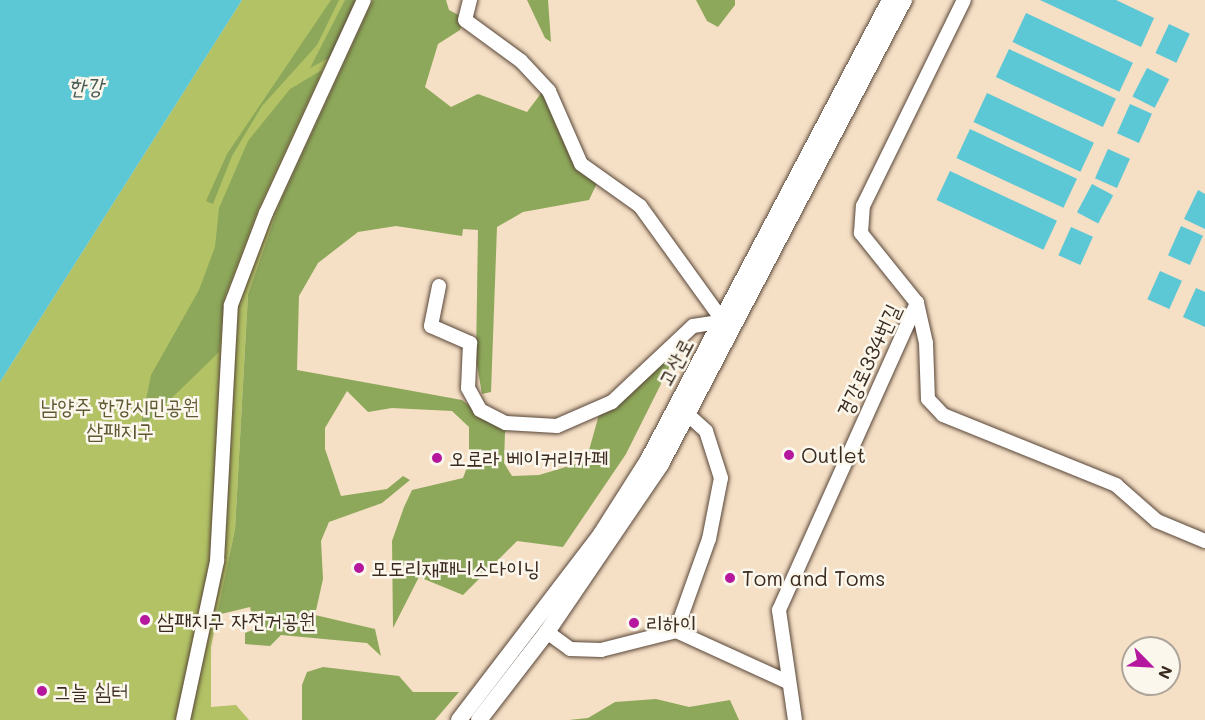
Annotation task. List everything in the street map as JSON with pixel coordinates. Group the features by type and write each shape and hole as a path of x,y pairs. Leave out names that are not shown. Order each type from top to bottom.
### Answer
{"street":[{"path":"183,720 217,561 231,305 266,213 364,0"},
{"path":"439,286 431,326 470,343 468,388 480,410 506,423 557,426 594,411 630,389 693,326 723,321 640,206 581,164 549,91 521,61 465,20 470,0"},
{"name":"고산로","path":"459,720 601,534 648,460 890,0"},
{"name":"고산로","path":"479,720 547,632 655,473 904,0"},
{"path":"917,303 861,233 863,206 964,0"},
{"name":"경강로334번길","path":"917,303 926,343 928,399 943,415 1116,485 1157,521 1205,541"},
{"name":"경강로334번길","path":"795,720 779,610 917,303"},
{"path":"676,631 709,539 721,478 706,430 687,414"},
{"path":"547,632 570,649 601,650 676,631 788,682"}],"green space":[{"name":"남양주 한강시민공원 삼패지구","path":"242,0 373,0 279,205 248,294 235,529 211,647 211,707 236,705 249,720 0,720 0,382"},
{"path":"331,0 339,0 317,45 262,106 232,156 213,204 206,201 227,154"},
{"path":"345,0 355,0 329,58 310,68"},
{"path":"373,0 446,0 449,10 464,18 460,30 438,44 425,87 451,107 478,94 527,112 545,88 557,125 599,179 589,200 523,212 497,227 491,392 482,394 476,359 478,230 463,229 462,236 396,226 358,232 318,263 299,296 297,370 462,400 486,418 511,427 505,432 504,463 512,476 539,475 586,461 600,411 680,346 626,454 563,547 517,541 463,595 419,577 393,628 392,541 404,507 412,490 463,478 469,462 469,427 452,411 392,408 368,412 347,391 325,428 325,449 341,496 387,489 403,476 410,480 382,503 329,522 321,541 323,579 315,615 375,629 381,656 367,643 281,635 270,646 245,644 245,633 255,629 250,607 217,615 235,529 248,294 279,205"},
{"path":"527,0 548,0 551,42 545,38"},
{"path":"696,0 735,0 735,5 718,27 707,21"},
{"path":"322,70 259,206 224,298 219,352 140,429 151,375 199,290 215,247 219,208 248,141 290,89"},
{"path":"323,667 399,676 413,692 459,692 435,720 302,720 302,685 307,672"},
{"path":"656,699 689,707 730,700 739,720 569,720 588,718 615,702"}],"water":[{"name":"한강","path":"0,0 242,0 0,382"},
{"path":"1040,0 1116,0 1154,18 1141,47"},
{"path":"1026,13 1133,63 1119,92 1012,42"},
{"path":"1169,24 1190,34 1176,63 1155,53"},
{"path":"1009,49 1116,99 1103,127 996,77"},
{"path":"1147,68 1169,79 1155,108 1132,97"},
{"path":"987,93 1094,143 1080,172 973,122"},
{"path":"1130,104 1152,114 1139,143 1117,133"},
{"path":"970,129 1077,179 1063,208 956,158"},
{"path":"1108,149 1130,159 1117,188 1095,178"},
{"path":"950,171 1057,221 1043,250 936,200"},
{"path":"1092,184 1113,195 1098,224 1077,212"},
{"path":"1198,190 1205,194 1205,229 1184,219"},
{"path":"1181,226 1203,236 1190,265 1168,255"},
{"path":"1071,227 1093,237 1080,265 1058,255"},
{"path":"1160,271 1182,281 1169,309 1147,299"},
{"path":"1196,288 1205,292 1205,327 1183,317"}],"place":[{"name":"Outlet","path":"789,455"},
{"name":"오로라 베이커리카페","path":"437,458"},
{"name":"모도리재패니스다이닝","path":"359,568"},
{"name":"Tom and Toms","path":"730,578"},
{"name":"삼패지구 자전거공원","path":"145,620"},
{"name":"리하이","path":"634,623"},
{"name":"그늘 쉼터","path":"42,691"}]}
